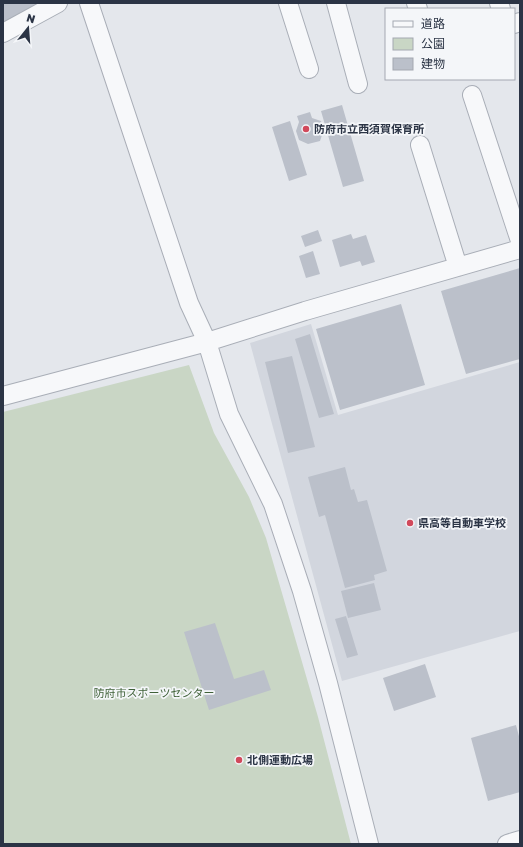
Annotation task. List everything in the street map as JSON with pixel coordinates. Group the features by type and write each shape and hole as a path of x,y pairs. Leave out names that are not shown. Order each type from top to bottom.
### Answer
{"street":[{"path":"3,33 58,3"},
{"path":"89,3 186,296 207,342 229,414 273,504 302,591 369,844"},
{"path":"288,3 309,69"},
{"path":"336,3 358,84"},
{"path":"472,95 520,240"},
{"path":"420,145 458,267"},
{"path":"3,396 207,342 305,311 520,249"},
{"path":"507,844 520,840"}],"shaded area":[{"name":"県高等自動車学校","path":"311,324 338,415 520,362 520,631 342,681 250,343"}],"green space":[{"name":"防府市スポーツセンター","path":"189,365 214,433 249,497 266,538 318,717 351,844 3,844 3,412"}],"building":[{"path":"3,3 46,3 3,27"},
{"path":"342,105 364,181 343,187 321,111"},
{"path":"310,112 312,118 321,121 324,129 320,141 308,144 299,140 296,131 299,122 297,116"},
{"path":"290,121 307,175 289,181 272,127"},
{"path":"318,230 322,241 305,247 301,236"},
{"path":"351,234 353,239 366,235 375,262 362,266 360,261 340,267 332,240"},
{"path":"313,251 320,274 306,278 299,256"},
{"path":"520,268 520,359 466,374 441,291"},
{"path":"401,304 425,385 340,410 316,329"},
{"path":"310,334 334,414 319,418 295,339"},
{"path":"292,356 315,447 288,453 265,362"},
{"path":"345,467 351,490 354,489 358,502 367,500 387,571 374,575 375,580 345,588 325,515 319,517 308,477"},
{"path":"374,583 381,610 348,618 341,591"},
{"path":"346,616 358,655 347,658 335,619"},
{"path":"215,623 234,679 264,670 271,690 209,710 184,632"},
{"path":"425,664 436,697 394,711 383,678"},
{"path":"516,725 520,740 520,792 488,801 471,738"}],"place":[{"name":"防府市立西須賀保育所","path":"306,129"},
{"name":"県高等自動車学校","path":"410,523"},
{"name":"北側運動広場","path":"239,760"}]}
